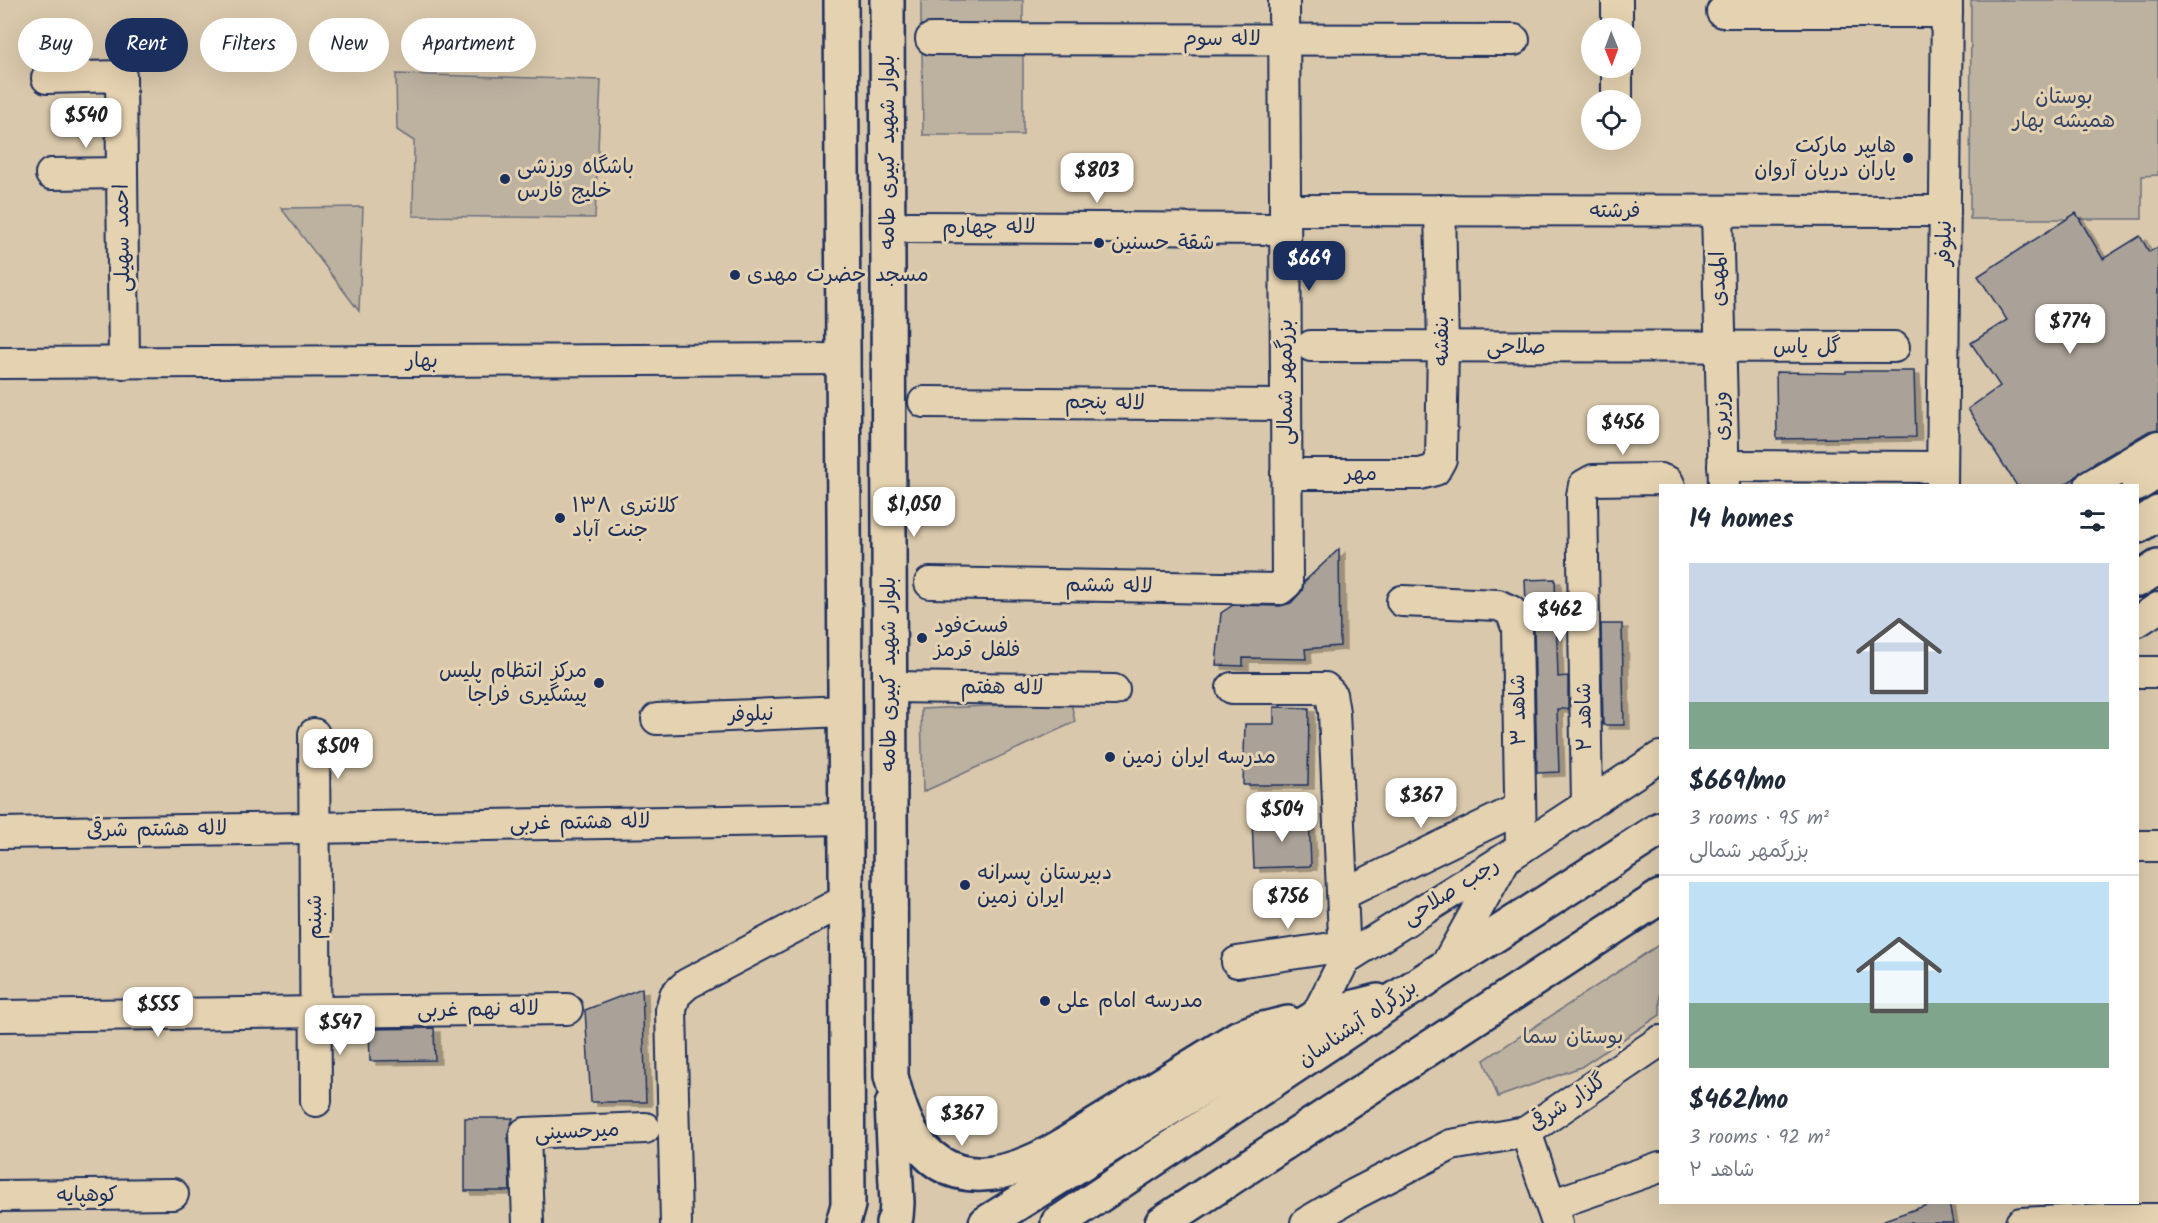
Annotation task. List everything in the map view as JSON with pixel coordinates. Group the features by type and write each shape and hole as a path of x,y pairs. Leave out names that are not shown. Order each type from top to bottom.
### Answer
{"main road":[{"name":"بلوار شهید کبیری طامه","path":"841,0 850,1217"},
{"name":"بلوار شهید کبیری طامه","path":"887,0 891,1076 902,1113 911,1133 926,1152 943,1166 959,1173 982,1175 1004,1172 1024,1166 1064,1145 1239,1037 1255,1031 1400,996"},
{"path":"2139,525 2158,513"},
{"path":"2139,579 2158,567"},
{"name":"بزرگراه آبشناسان","path":"1058,1223 1658,828"},
{"path":"1162,1223 1659,898"},
{"path":"986,1223 1316,1017"},
{"path":"891,1076 897,1203 893,1223"}],"street":[{"name":"بزرگمهر شمالی","path":"1284,0 1287,583"},
{"path":"1617,0 1617,18"},
{"path":"1722,12 1947,6"},
{"name":"نیلوفر","path":"1942,476 1947,6"},
{"name":"لاله سوم","path":"931,39 1514,40"},
{"name":"احمد سهیلی","path":"47,78 121,76 124,363"},
{"path":"51,174 122,172"},
{"name":"فرشته","path":"1285,219 1440,210 1945,211"},
{"name":"بنفشه","path":"1435,470 1441,459 1443,346 1440,210"},
{"name":"المهدی","path":"1718,212 1721,347"},
{"name":"لاله چهارم","path":"909,227 1285,219"},
{"name":"صلاحی","path":"1311,346 1721,347"},
{"name":"گل یاس","path":"1721,347 1894,347"},
{"name":"وزیری","path":"1721,347 1724,476"},
{"name":"بهار","path":"0,363 843,359"},
{"name":"لاله پنجم","path":"924,402 1286,405"},
{"path":"2093,484 2158,446"},
{"name":"مهر","path":"1286,474 1420,474 1435,470"},
{"path":"2139,485 2158,473"},
{"path":"1724,476 1942,476"},
{"name":"شاهد ۲","path":"1587,805 1582,496 1584,485 1593,480 1660,479 1670,484"},
{"name":"لاله ششم","path":"930,583 1280,589 1287,583"},
{"name":"شاهد ۳","path":"1402,601 1498,605 1511,610 1517,628 1520,808 1514,853"},
{"path":"2139,620 2158,608"},
{"path":"2139,672 2158,672"},
{"name":"لاله هفتم","path":"889,687 1114,690"},
{"path":"1232,688 1325,688 1332,694 1345,952 1316,1017 1288,1071"},
{"name":"نیلوفر","path":"657,719 845,711"},
{"name":"شبنم","path":"314,734 316,1101"},
{"name":"رجب صلاحی","path":"1345,952 1514,853 1659,757"},
{"path":"1343,894 1520,808"},
{"name":"لاله هشتم غربی","path":"315,827 846,819"},
{"name":"لاله هشتم شرقی","path":"0,832 315,827"},
{"path":"2139,846 2158,846"},
{"path":"1445,967 1514,853"},
{"path":"676,1223 671,1010 675,995 687,984 846,900"},
{"path":"1237,962 1345,952"},
{"name":"لاله نهم غربی","path":"0,1016 567,1009"},
{"name":"گلزار شرقی","path":"1306,1223 1355,1194 1451,1145 1526,1132 1659,1042"},
{"name":"میرحسینی","path":"528,1223 525,1133 645,1128"},
{"path":"1526,1132 1554,1214 1659,1167"},
{"name":"کوهپایه","path":"0,1196 173,1194"},
{"path":"2023,1222 2158,1219"}],"green space":[{"path":"921,0 1023,0 1023,25 921,25"},
{"name":"بوستان همیشه بهار","path":"1971,0 2158,0 2158,175 2142,176 2142,219 1970,219"},
{"path":"922,51 1023,52 1023,135 923,135"},
{"name":"باشگاه ورزشی خلیج فارس","path":"396,74 601,80 595,218 413,216 414,141 397,130"},
{"path":"363,207 359,311 281,208"},
{"path":"1071,702 1075,722 923,792 921,709"},
{"name":"بوستان سما","path":"1659,945 1659,1016 1581,1067 1498,1097 1484,1060"}],"building":[{"path":"2076,213 2103,259 2140,236 2149,252 2158,247 2158,429 2149,431 2081,471 2065,484 2016,484 1968,409 2000,386 1971,343 2007,320 1978,276"},
{"path":"1846,371 1914,371 1916,437 1777,439 1776,372 1846,373"},
{"path":"1339,549 1340,646 1305,649 1306,659 1243,658 1243,666 1216,665 1221,613 1233,605 1280,606 1291,603 1302,591 1304,582"},
{"path":"1555,579 1558,677 1568,676 1568,709 1557,709 1559,772 1537,773 1534,628 1526,604 1525,580"},
{"path":"1601,624 1622,624 1624,725 1603,725"},
{"path":"1274,707 1309,708 1308,785 1243,785 1245,724 1274,724"},
{"path":"1309,817 1311,866 1254,868 1252,819"},
{"path":"642,988 646,1102 591,1102 585,1010"},
{"path":"434,1028 435,1060 370,1061 369,1029"},
{"path":"465,1118 513,1118 508,1134 510,1191 465,1191"},
{"path":"1930,1204 1949,1204 1953,1223 1884,1223 1884,1220"}],"place":[{"name":"هایپر مارکت یاران دریان آروان","path":"1908,158"},
{"name":"باشگاه ورزشی خلیج فارس","path":"505,179"},
{"name":"شقة حسنين","path":"1099,243"},
{"name":"مسجد حضرت مهدی","path":"735,275"},
{"name":"کلانتری ۱۳۸ جنت آباد","path":"560,518"},
{"name":"فست‌فود فلفل قرمز","path":"922,638"},
{"name":"مرکز انتظام پلیس پیشگیری فراجا","path":"599,683"},
{"name":"مدرسه ایران زمین","path":"1110,757"},
{"name":"دبیرستان پسرانه ایران زمین","path":"965,885"},
{"name":"مدرسه امام علی","path":"1045,1001"}]}
